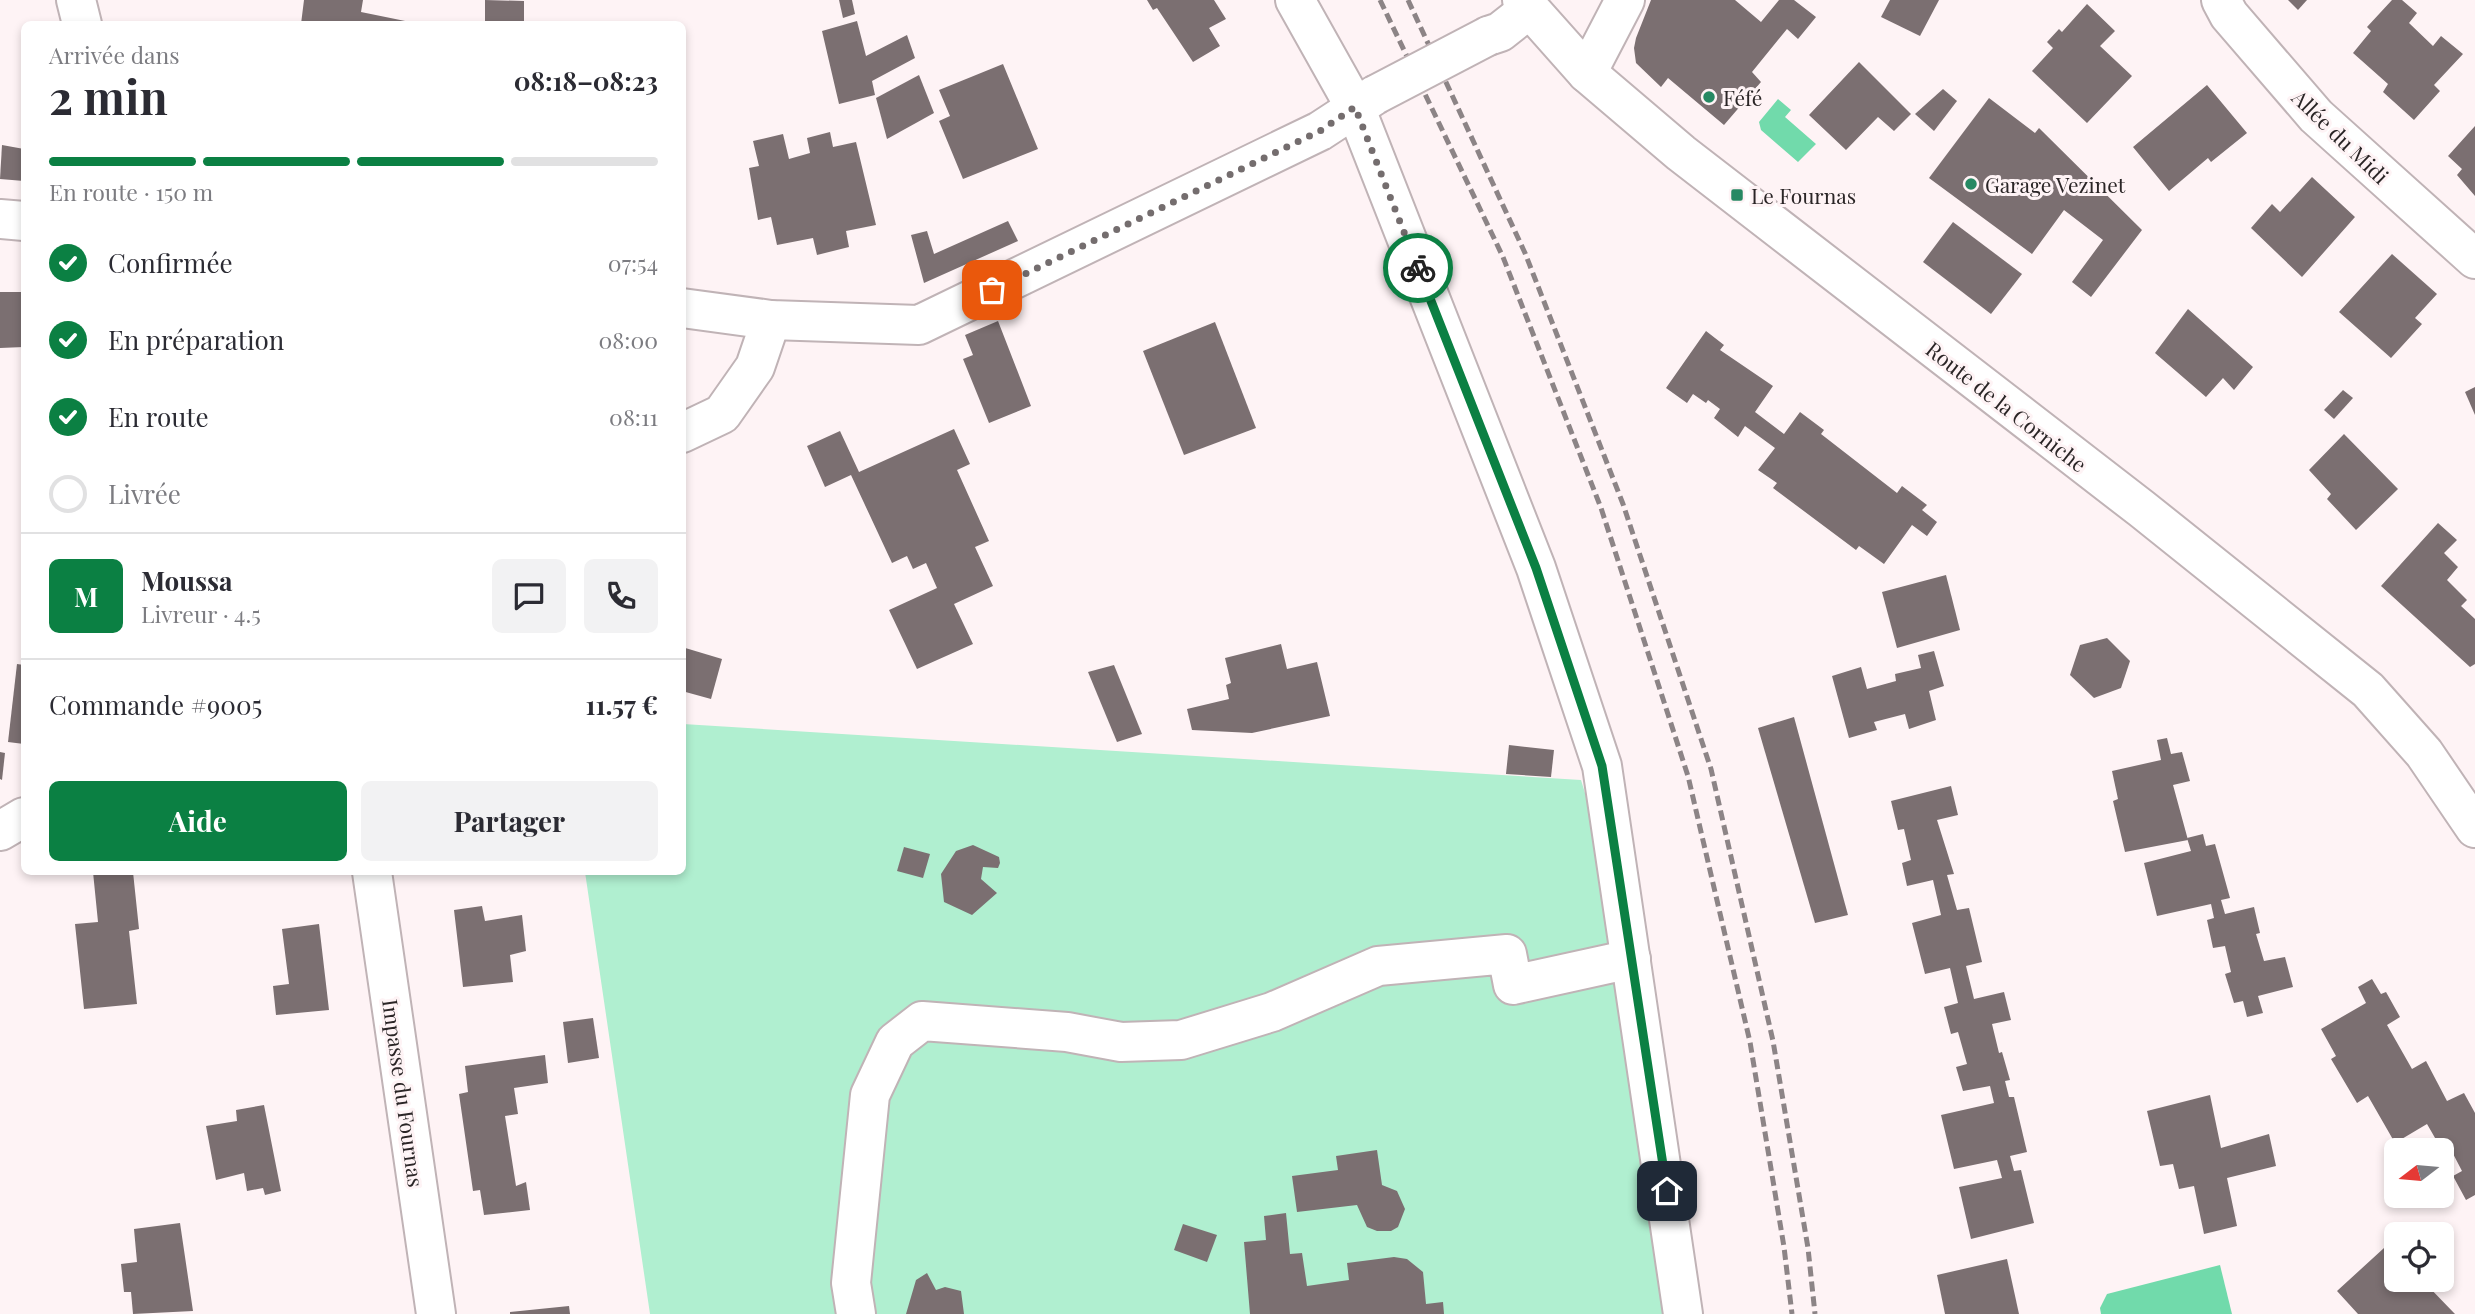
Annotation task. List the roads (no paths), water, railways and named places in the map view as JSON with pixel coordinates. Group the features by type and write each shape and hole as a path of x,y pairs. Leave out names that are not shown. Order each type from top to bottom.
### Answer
{"street":[{"path":"76,0 81,21"},
{"path":"1295,0 1365,101 1536,568 1602,766 1683,1314"},
{"path":"1587,73 1625,0"},
{"name":"Allée du Midi","path":"2221,0 2229,15 2316,116 2475,259"},
{"path":"686,309 771,320 919,325 1320,131 1365,101 1500,32 1525,5"},
{"name":"Route de la Corniche","path":"1525,5 1587,73 1681,153 2142,509 2368,690 2424,753 2475,828"},
{"path":"0,219 21,221"},
{"path":"686,431 722,414 755,367 771,320"},
{"path":"0,831 21,819"},
{"name":"Impasse du Fournas","path":"372,875 436,1314"},
{"path":"856,1314 852,1283 870,1096 895,1042 922,1021 1067,1032 1121,1042 1181,1040 1272,1012 1378,966 1507,954 1513,985 1631,959"}],"railway":[{"path":"1380,0 1503,257 1601,508 1688,776 1750,1042 1784,1247 1792,1314"},
{"path":"1408,0 1525,253 1623,504 1711,769 1773,1041 1808,1248 1815,1314"}],"place":[{"name":"Féfé","path":"1709,97"},
{"name":"Garage Vezinet","path":"1971,184"},
{"name":"Le Fournas","path":"1737,195"}]}
